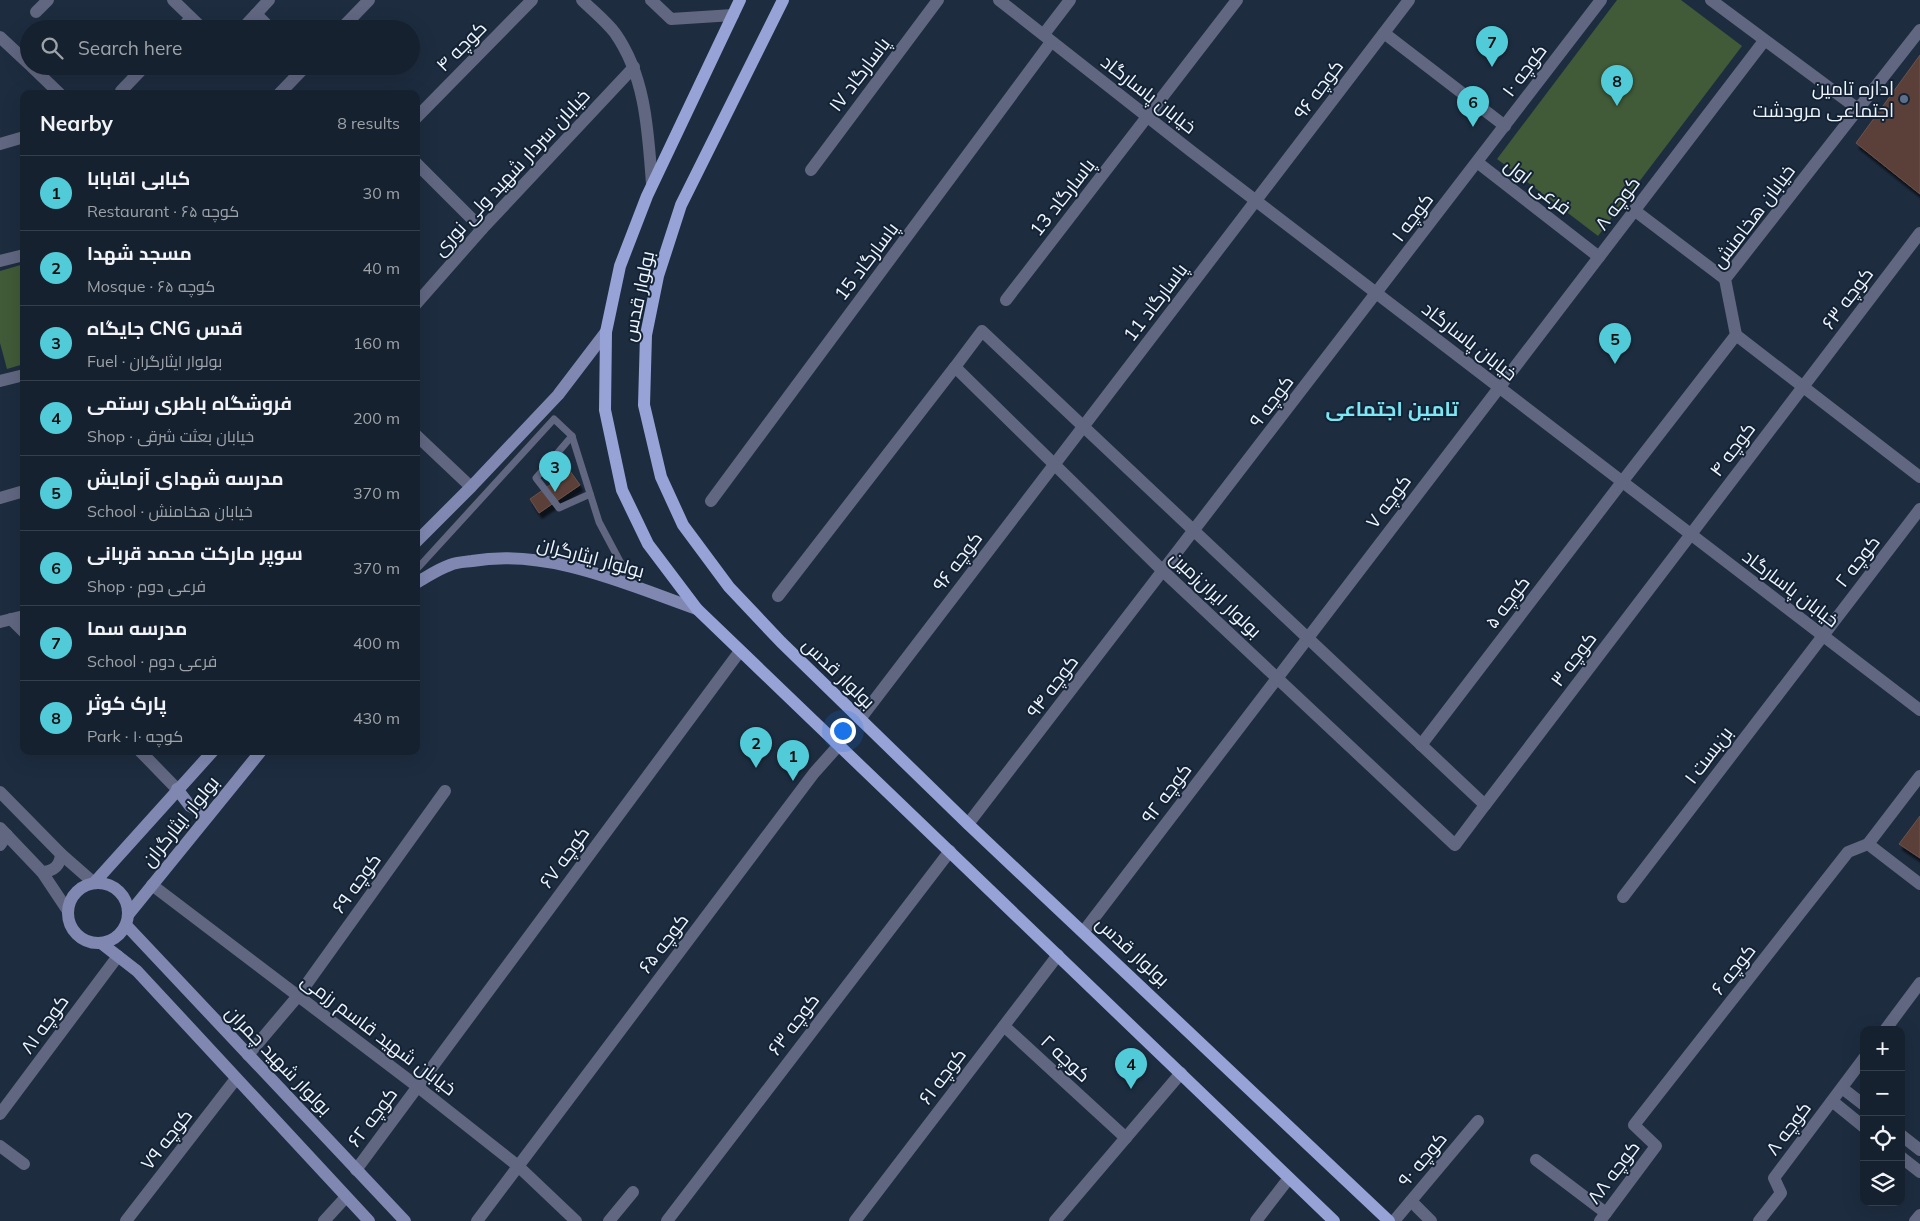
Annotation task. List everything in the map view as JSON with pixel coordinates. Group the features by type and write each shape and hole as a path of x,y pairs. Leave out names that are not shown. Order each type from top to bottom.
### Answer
{"main road":[{"name":"بولوار قدس","path":"740,0 652,184 620,266 606,332 605,410 622,490 648,544 697,609 1334,1221"},
{"name":"بولوار قدس","path":"783,0 681,205 658,276 646,335 644,405 661,477 683,525 729,587 781,642 968,824 1084,931 1389,1221"},
{"path":"420,538 472,488 558,395 606,332"},
{"name":"بولوار ایثارگران","path":"420,581 450,564 496,557 532,558 571,567 633,586 697,609"},
{"name":"بولوار ایثارگران","path":"94,883 208,755"},
{"name":"بولوار ایثارگران","path":"127,920 152,885 258,755"},
{"path":"177,789 190,806 208,816"},
{"path":"94,883 114,887 127,904 127,920 111,940 101,943 81,938 69,922 68,911 70,901 76,892 84,886 94,883"},
{"name":"بولوار شهید چمران","path":"127,920 248,1056 405,1221"},
{"path":"101,943 137,971 235,1080 369,1221"}],"street":[{"path":"36,12 48,0"},
{"path":"173,0 192,18"},
{"path":"250,20 269,0"},
{"path":"350,20 369,0"},
{"name":"کوچه ۴","path":"420,114 532,0"},
{"path":"582,0 614,32 634,67 644,104 652,184"},
{"path":"651,0 671,19 733,15"},
{"name":"پاسارگاد ۱۷","path":"811,170 938,0"},
{"name":"خیابان پاسارگاد","path":"998,0 1256,201 1920,710"},
{"name":"پاسارگاد 15","path":"711,501 1048,38 1070,0"},
{"name":"پاسارگاد 13","path":"1006,300 1237,0"},
{"name":"کوچه ۹۶","path":"1256,201 1409,0"},
{"name":"کوچه ۱۰","path":"1477,162 1601,0"},
{"path":"1711,0 1858,109"},
{"path":"256,14 262,20"},
{"name":"خیابان هخامنش","path":"1736,335 1725,279 1920,30"},
{"path":"1384,33 1505,126"},
{"path":"0,37 20,56"},
{"name":"کوچه ۸","path":"1499,388 1764,41"},
{"name":"خیابان سردار شهید ولی نوری","path":"420,299 482,229 634,67"},
{"path":"40,75 56,90"},
{"path":"122,90 136,75"},
{"path":"283,90 297,75"},
{"path":"0,144 20,138"},
{"name":"فرعی اول","path":"1477,162 1599,257"},
{"name":"کوچه ۱","path":"1377,294 1477,162"},
{"path":"420,167 482,229"},
{"name":"پاسارگاد 11","path":"1083,427 1256,201"},
{"path":"1634,210 1725,279"},
{"name":"کوچه ۶۳","path":"1804,386 1920,233"},
{"path":"0,261 20,256"},
{"name":"کوچه ۹","path":"1163,571 1377,294"},
{"name":"بولوار ایران‌زمین","path":"1455,845 1163,571 955,366 982,331 1485,805"},
{"path":"1622,482 1736,335 1920,477"},
{"path":"778,596 955,366"},
{"path":"0,381 20,375"},
{"name":"کوچه ۴","path":"1691,535 1804,386"},
{"name":"کوچه ۷","path":"1277,678 1499,388"},
{"name":"کوچه ۹۶","path":"860,719 1083,427"},
{"path":"420,439 472,488"},
{"name":"کوچه ۵","path":"1421,744 1622,482"},
{"path":"0,498 20,492"},
{"name":"کوچه ۲","path":"1823,636 1920,510"},
{"name":"کوچه ۳","path":"1455,845 1691,535"},
{"name":"کوچه ۹۴","path":"968,824 1163,571"},
{"name":"بن‌بست ۱","path":"1623,897 1823,636"},
{"name":"کوچه ۶۷","path":"418,1086 740,651"},
{"name":"کوچه ۹۲","path":"1084,931 1277,678"},
{"name":"کوچه ۶۵","path":"476,1221 808,781 839,744"},
{"path":"144,755 177,789"},
{"path":"1920,776 1868,844 1920,884"},
{"name":"کوچه ۶۹","path":"248,1056 298,996 445,791"},
{"path":"0,792 61,854 94,883"},
{"path":"2,836 42,872 68,911"},
{"name":"کوچه ۶","path":"1635,1126 1848,852 1868,844"},
{"name":"کوچه ۶۳","path":"668,1221 950,851"},
{"path":"42,872 56,868 61,854"},
{"name":"خیابان شهید قاسم رزمی","path":"152,885 418,1086 518,1166 576,1221"},
{"name":"کوچه ۶۱","path":"855,1221 1058,954"},
{"name":"کوچه ۸۱","path":"0,1114 118,956"},
{"path":"1888,1026 1920,983"},
{"name":"کوچه ۲","path":"1004,1026 1126,1138"},
{"name":"کوچه ۸","path":"1759,1221 1781,1193 1774,1178 1860,1063"},
{"path":"1056,1221 1181,1074"},
{"name":"کوچه ۷۹","path":"126,1221 235,1080"},
{"name":"کوچه ۶۲","path":"356,1170 418,1086"},
{"path":"1842,1088 1860,1102"},
{"path":"1832,1101 1860,1123"},
{"name":"کوچه ۹۰","path":"1394,1221 1478,1121"},
{"name":"کوچه ۸۸","path":"1603,1217 1656,1146 1635,1126"},
{"path":"1905,1138 1920,1150"},
{"path":"0,1146 24,1164"},
{"path":"1536,1160 1603,1217"},
{"path":"1905,1160 1920,1172"},
{"path":"1256,1221 1289,1178"},
{"path":"610,1221 633,1192"},
{"path":"324,1221 346,1197"},
{"path":"1411,1201 1431,1221"},
{"path":"1915,1221 1920,1215"}],"lane":[{"path":"420,566 554,419 572,436 599,522 633,586"},
{"path":"572,436 536,478 559,508 590,494"}],"green space":[{"path":"1617,0 1681,0 1742,46 1598,236 1497,159"},
{"path":"20,265 20,365 7,369 0,343 0,271"}],"building":[{"name":"اداره تامین اجتماعی مرودشت","path":"1920,55 1920,194 1856,143"},
{"path":"570,471 580,485 539,513 530,499"},
{"path":"1920,816 1920,858 1899,844"}],"place":[{"name":"مدرسه سما","path":"1492,67"},
{"name":"اداره تامین اجتماعی مرودشت","path":"1904,99"},
{"name":"پارک کوثر","path":"1617,106"},
{"name":"سوپر مارکت محمد قربانی","path":"1473,127"},
{"name":"مدرسه شهدای آزمایش","path":"1615,364"},
{"name":"جایگاه CNG قدس","path":"555,492"},
{"name":"مسجد شهدا","path":"756,768"},
{"name":"کبابی اقابابا","path":"793,781"},
{"name":"فروشگاه باطری رستمی","path":"1131,1089"}],"district":[{"name":"تامین اجتماعی","path":"1392,409"}]}
